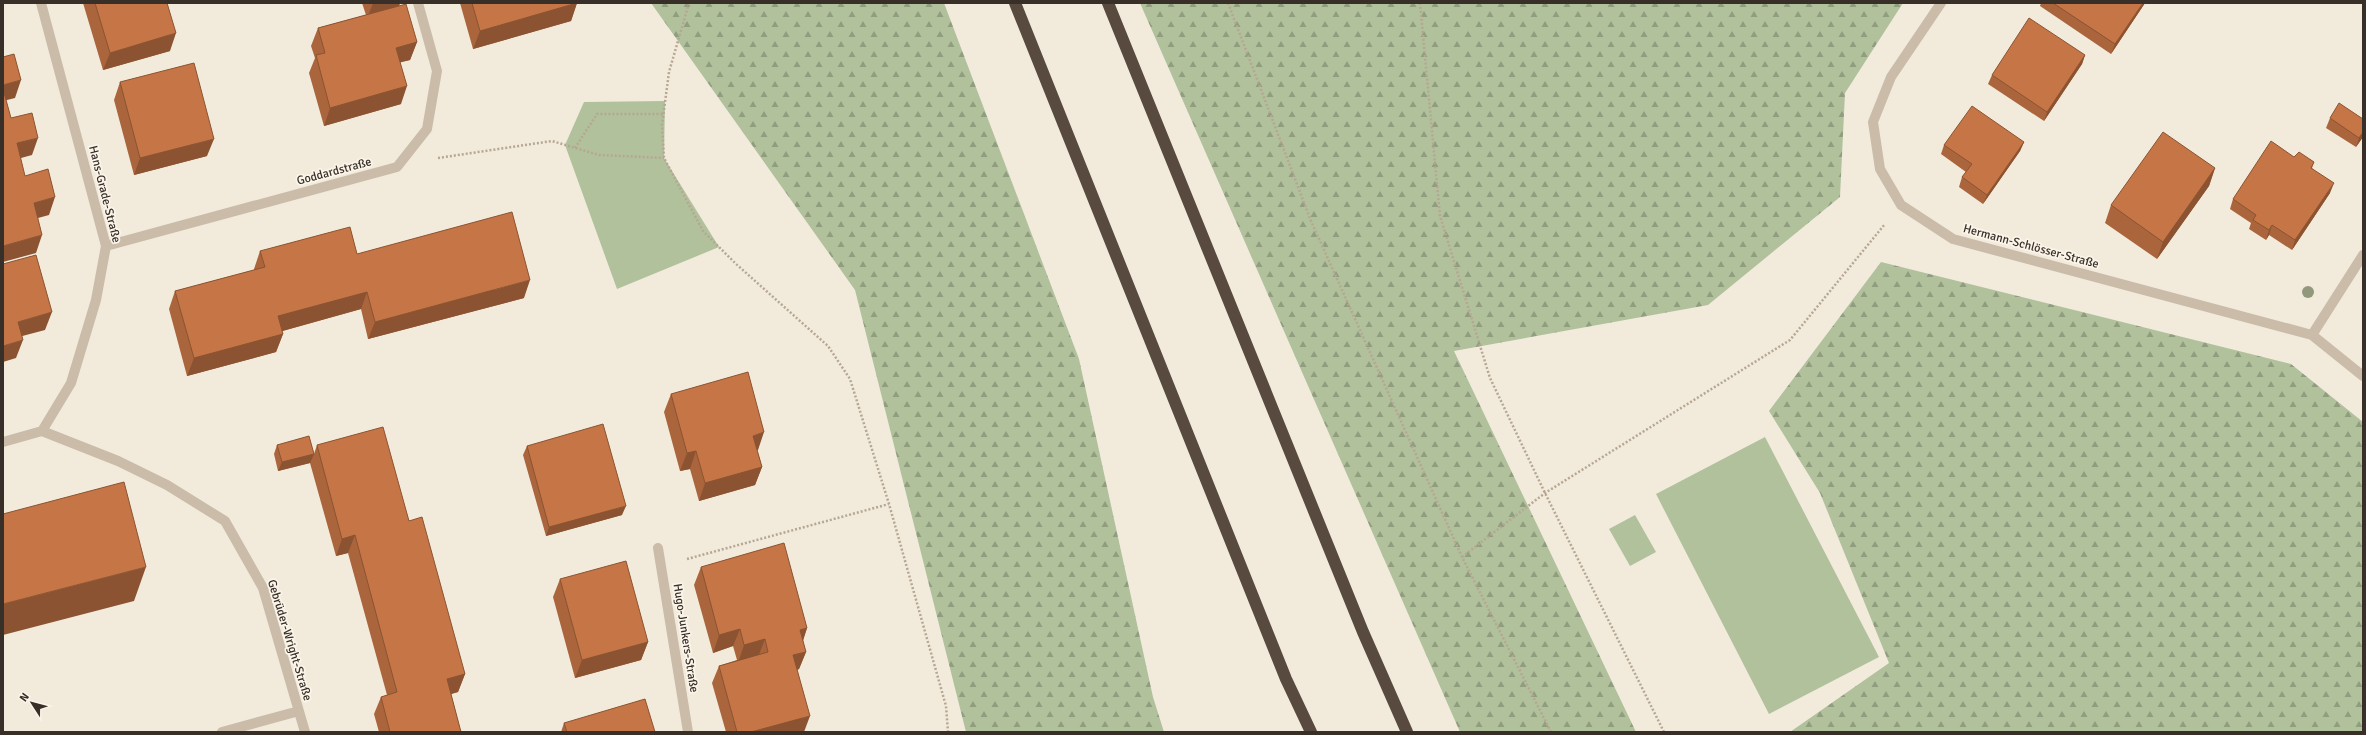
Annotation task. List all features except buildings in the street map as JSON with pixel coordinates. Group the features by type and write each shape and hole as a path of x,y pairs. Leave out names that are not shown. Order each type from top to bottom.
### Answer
{"highway":[{"path":"1014,3 1286,679 1311,732"},
{"path":"1108,3 1363,632 1407,732"}],"street":[{"name":"Hans-Grade-Straße","path":"41,3 106,246 96,300 71,384 42,431"},
{"path":"397,167 427,129 437,72 418,3"},
{"name":"Hermann-Schlösser-Straße","path":"1941,3 1891,77 1873,122 1880,169 1901,205 1953,239 2312,335"},
{"name":"Goddardstraße","path":"106,246 397,167"},
{"path":"2363,255 2312,335 2363,376"},
{"path":"3,442 42,431"},
{"name":"Gebrüder-Wright-Straße","path":"42,431 118,461 167,485 224,521 263,588 305,732"},
{"name":"Hugo-Junkers-Straße","path":"658,548 688,732"},
{"path":"222,732 298,711"}],"path":[{"path":"688,3 669,72 664,114 664,158 703,231 735,263 828,346 850,379 889,504 946,706 948,732"},
{"path":"1228,3 1312,221 1462,557 1552,732"},
{"path":"1420,3 1440,216 1490,378 1545,493 1664,732"},
{"path":"575,148 597,114 664,114"},
{"path":"397,167 452,155 552,141 599,155 664,158"},
{"path":"1462,557 1545,493 1790,340 1901,205"},
{"path":"662,566 889,504"}],"green space":[{"path":"651,3 944,3 1079,359 1153,697 1164,732 966,732 855,290"},
{"path":"1140,3 1903,3 1845,93 1840,197 1708,305 1454,351 1636,732 1460,732"},
{"path":"665,101 664,158 719,247 617,289 565,145 584,102"},
{"path":"1881,262 2291,364 2363,422 2363,732 1790,732 1889,663 1820,493 1769,411"},
{"path":"1765,437 1879,657 1769,714 1656,494"},
{"path":"1635,515 1656,552 1630,566 1609,529"}]}
